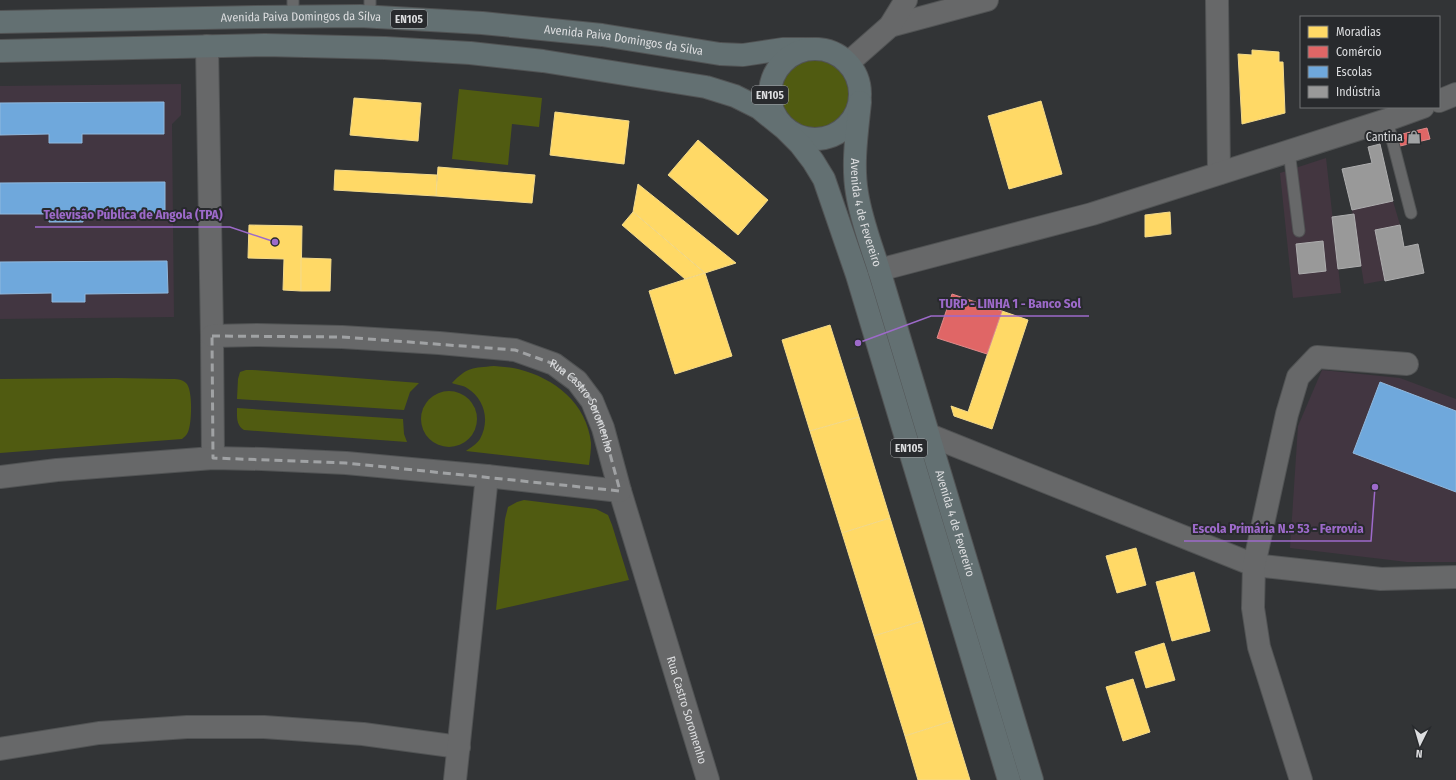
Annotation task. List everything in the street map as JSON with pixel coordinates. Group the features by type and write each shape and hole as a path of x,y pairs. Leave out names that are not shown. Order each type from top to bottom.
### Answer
{"main road":[{"name":"Avenida Paiva Domingos da Silva","path":"0,22 293,8 370,8 482,23 602,35 720,54 742,55 783,49 816,49"},
{"name":"EN105","path":"0,51 266,45 385,48 470,53 543,60 706,88 736,96 759,108 785,128 796,134 807,138 819,139 841,131 850,123 857,113 861,91 855,71 848,62 839,55 827,50 816,49 803,50 792,55 782,63 775,72 770,96 772,108 785,128"},
{"name":"Avenida 4 de Fevereiro","path":"860,102 855,160 856,193 866,232 929,435 1032,780"},
{"name":"Avenida 4 de Fevereiro","path":"785,128 814,161 824,179 832,200 857,275 1009,780"}],"street":[{"path":"848,62 890,26 906,0"},
{"path":"890,26 986,0"},
{"path":"1217,0 1219,173"},
{"path":"206,46 212,336 212,458"},
{"path":"1440,101 1456,94"},
{"path":"879,270 1092,214 1387,120 1420,108"},
{"name":"Rua Castro Soromenho","path":"212,336 342,336 515,350 554,364 577,381 592,401 602,428 708,780"},
{"path":"1301,780 1259,647 1253,608 1254,565 1287,414 1298,376 1317,357 1407,364"},
{"path":"929,435 1254,565 1381,579 1456,577"},
{"path":"0,477 57,470 212,458 262,459 346,463 487,476 620,491"},
{"path":"455,780 487,476"},
{"path":"0,749 99,733 188,727 264,727 355,734 459,747"}],"lane":[{"path":"1387,120 1411,214"},
{"path":"1288,151 1299,231"}],"highlighted area":[{"path":"212,336 342,337 515,350 554,364 577,381 592,401 603,428 620,491 346,463 213,458"}],"shaded area":[{"path":"181,84 181,115 172,124 174,317 0,319 0,86"},
{"path":"1326,158 1341,293 1293,298 1280,173"},
{"path":"1393,201 1400,225 1404,247 1424,273 1364,284 1352,210"},
{"path":"1322,370 1400,378 1456,399 1456,562 1407,562 1290,548 1298,426"}],"green space":[{"path":"807,58 821,58 828,60 840,68 848,80 850,94 848,108 840,120 828,128 821,130 807,130 800,128 788,120 780,108 778,101 778,87 780,80 788,68 800,60"},
{"path":"459,89 542,98 539,127 512,124 508,165 452,159"},
{"path":"494,366 515,368 532,373 556,386 567,395 583,416 588,429 591,443 589,465 466,451 480,439 485,425 484,411 482,404 473,393 465,387 452,383 466,371 481,367"},
{"path":"246,370 419,383 410,392 404,410 237,399 238,379 240,372"},
{"path":"0,379 175,379 186,383 191,399 191,415 188,433 182,439 0,453"},
{"path":"443,391 455,391 465,395 473,403 477,413 477,425 473,435 465,443 455,447 443,447 433,443 425,435 421,425 421,413 425,403 433,395"},
{"path":"237,408 403,419 404,434 407,442 244,430 238,423"},
{"path":"524,500 596,509 608,515 629,580 496,610 505,519 508,507"}],"building: Moradias":[{"path":"1252,50 1279,52 1279,62 1283,62 1285,113 1242,124 1238,54 1252,55"},
{"path":"354,98 421,103 418,141 350,135"},
{"path":"1041,101 1062,174 1009,189 988,116"},
{"path":"555,112 629,121 624,164 550,155"},
{"path":"698,140 768,200 738,235 668,175"},
{"path":"438,167 535,175 532,203 436,196"},
{"path":"335,170 437,175 436,196 334,190"},
{"path":"638,184 736,263 705,273 633,212"},
{"path":"633,212 705,273 685,279 622,225"},
{"path":"1170,212 1171,234 1145,237 1145,215"},
{"path":"249,225 302,226 301,291 283,290 284,259 248,258"},
{"path":"301,258 331,259 330,291 301,291"},
{"path":"705,273 732,356 675,374 649,291"},
{"path":"1002,311 1028,320 992,429 954,416 951,406 968,412"},
{"path":"830,325 859,417 810,431 782,340"},
{"path":"859,417 890,518 842,533 810,431"},
{"path":"890,518 922,621 874,636 842,533"},
{"path":"1136,548 1146,585 1117,593 1106,556"},
{"path":"1194,572 1210,631 1172,641 1156,582"},
{"path":"922,621 952,721 905,736 874,636"},
{"path":"1164,643 1175,680 1146,688 1135,652"},
{"path":"1133,679 1150,732 1123,741 1106,687"},
{"path":"952,721 970,780 918,780 905,736"}],"building: Comércio":[{"name":"Cantina","path":"1427,128 1430,139 1400,146 1398,135"},
{"path":"952,294 1002,311 987,354 937,338"}],"building: Escolas":[{"path":"164,102 164,134 82,134 82,143 49,143 49,134 0,135 0,103"},
{"path":"165,182 165,213 83,214 83,222 49,222 49,214 0,214 0,183"},
{"path":"167,261 168,293 85,294 85,302 52,302 52,293 0,294 0,262"},
{"path":"1380,382 1456,411 1456,492 1353,453"}],"building: Indústria":[{"path":"1380,144 1393,201 1352,210 1342,169 1372,163 1368,147"},
{"path":"1354,214 1361,266 1338,269 1332,217"},
{"path":"1400,225 1404,247 1418,244 1424,273 1385,281 1375,230"},
{"path":"1323,241 1326,271 1299,274 1296,244"}],"place":[{"name":"Cantina","path":"1414,137"},
{"name":"Televisão Pública de Angola (TPA)","path":"275,242"},
{"name":"TURP - LINHA 1 - Banco Sol","path":"858,343"},
{"name":"Escola Primária N.º 53 - Ferrovia","path":"1375,487"}]}
